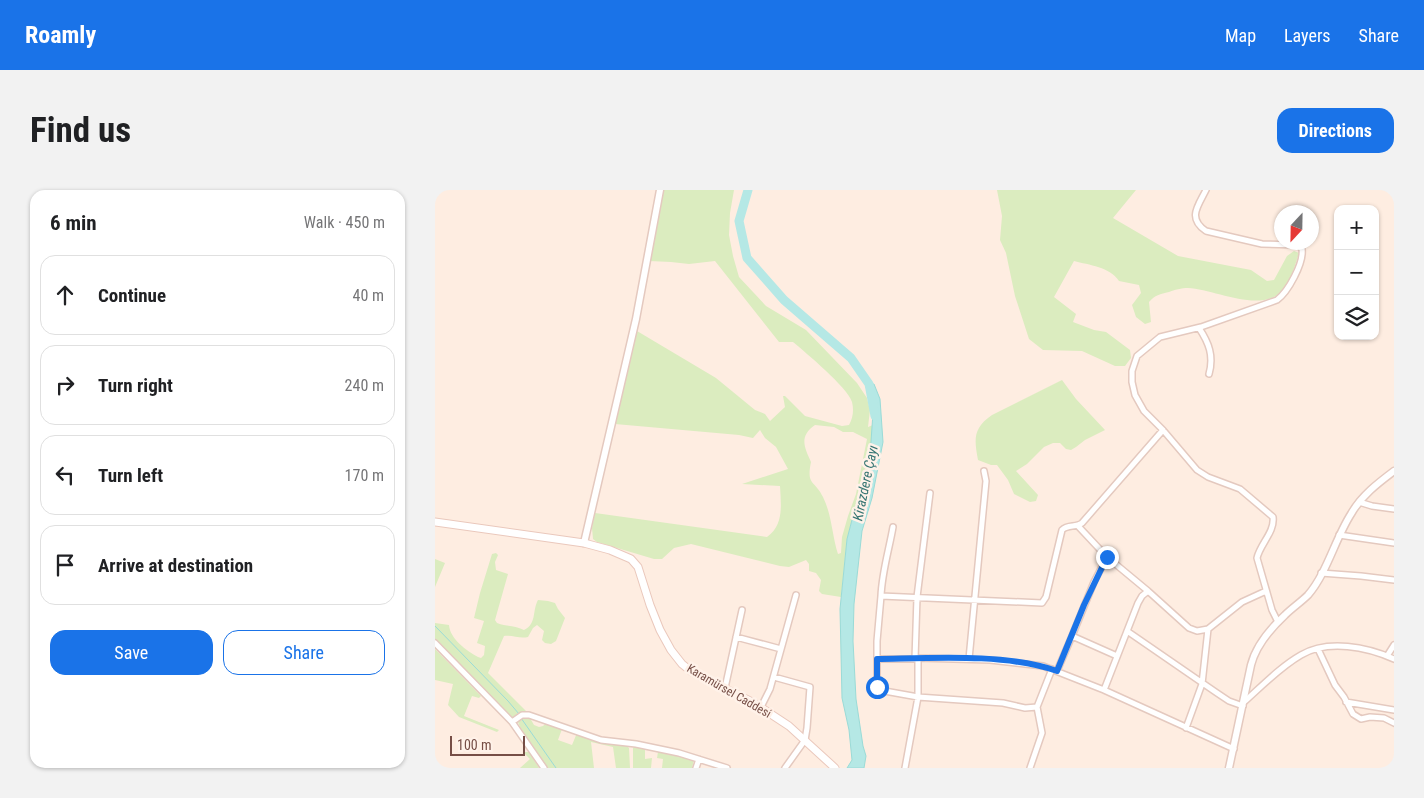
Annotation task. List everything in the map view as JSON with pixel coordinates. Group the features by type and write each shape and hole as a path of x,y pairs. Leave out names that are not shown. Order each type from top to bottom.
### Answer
{"main road":[{"name":"Karamürsel Caddesi","path":"435,522 584,543 624,555 635,563 654,615 666,641 687,669 761,707 789,726 835,768"}],"street":[{"path":"584,543 636,319 660,190"},
{"path":"1206,190 1195,216 1197,223 1205,231 1262,244 1294,244 1300,247 1303,255 1290,285 1279,300 1199,328 1160,337 1137,356 1133,366 1132,382 1137,400 1149,417 1201,473 1240,489 1272,515 1273,524 1257,558 1272,610 1278,622"},
{"path":"1199,328 1210,350 1211,365 1209,374"},
{"path":"881,596 1043,603 1062,530 1067,527 1078,526 1082,523 1163,430"},
{"path":"969,659 986,481 984,471"},
{"path":"1229,768 1255,653 1278,622 1308,595 1351,513 1359,502 1373,487 1394,471"},
{"path":"905,768 918,696 916,658 917,597 930,493"},
{"path":"1359,502 1394,509"},
{"path":"1078,526 1107,557 1189,628 1197,631 1208,629 1242,602 1266,590"},
{"path":"893,527 883,570 877,659 879,690 1025,708 1037,707"},
{"path":"1339,535 1394,543"},
{"path":"1030,768 1042,733 1037,707 1072,636 1107,557"},
{"path":"1321,573 1394,580"},
{"path":"1103,690 1140,598 1148,591"},
{"path":"761,707 774,677 796,595"},
{"path":"725,688 742,610"},
{"path":"1186,728 1202,684 1208,629"},
{"path":"1127,632 1229,701 1244,704"},
{"path":"1072,636 1117,656"},
{"path":"736,637 781,649"},
{"path":"435,643 514,721 544,768"},
{"path":"1387,656 1394,644"},
{"path":"1244,704 1289,662 1303,654 1318,649 1339,646 1362,649 1394,659"},
{"path":"1318,649 1335,685 1353,714 1361,719 1370,717 1384,718 1394,723"},
{"path":"877,659 916,658 1007,661 1054,670 1234,749"},
{"path":"774,677 810,687 805,740 785,768"},
{"path":"1346,702 1394,710"},
{"path":"514,721 522,716 534,716 601,740 636,744 679,753 727,768"},
{"path":"696,768 699,759"}],"green space":[{"path":"663,190 734,190 729,235 739,277 766,306 806,330 857,383 867,398 870,410 868,427 873,425 870,456 861,500 853,516 847,539 841,597 822,594 819,591 821,580 816,573 809,571 809,564 806,560 789,567 780,566 691,544 674,548 662,559 654,559 597,542 593,539 592,528 595,513 767,537 779,521 780,486 742,484 788,469 776,447 765,438 760,430 753,438 739,435 615,424 637,331 716,378 755,410 765,414 770,421 785,407 783,396 805,416 842,426 849,425 852,417 852,402 843,388 826,370 793,342 779,342 715,261 689,264 649,261","holes":["815,425 834,427 843,432 853,432 867,439 856,494 842,537 841,553 838,554 826,504 810,479 811,462 804,442 807,433"]},
{"path":"997,190 1136,190 1113,218 1178,256 1251,270 1267,281 1274,280 1287,256 1294,251 1299,253 1287,283 1281,292 1272,298 1249,300 1199,289 1178,289 1158,295 1149,302 1151,322 1145,324 1136,317 1132,305 1141,293 1139,285 1119,281 1105,270 1074,261 1054,297 1076,314 1073,322 1094,330 1106,332 1130,350 1131,358 1125,366 1115,366 1082,351 1043,350 1029,339 1015,296 1006,253 1000,240 1002,216"},
{"path":"1062,380 1076,399 1105,430 1085,440 1071,450 1066,449 1060,443 1053,443 1044,447 1027,464 1016,471 1038,495 1036,501 1030,502 1014,494 1008,480 997,465 991,465 978,460 976,434 981,425 992,415"},
{"path":"496,553 498,555 495,562 496,570 508,574 495,620 497,623 524,630 533,621 538,600 555,603 565,618 556,641 551,644 545,643 542,640 544,631 537,625 528,637 504,636 488,673 526,711 513,719 435,639 435,623 449,625 452,635 464,648 478,657 481,658 484,655 485,646 477,643 484,621 474,618 492,554"},
{"path":"435,559 445,563 435,587"},
{"path":"435,649 481,696 479,698 472,696 464,716 499,730 497,732 459,717 448,705 453,684 435,680"},
{"path":"525,717 530,718 534,725 539,727 546,723 562,729 558,740 572,745 577,733 625,744 629,748 630,768 616,768 613,747 591,742 594,768 548,768 520,727 518,722"},
{"path":"635,746 645,748 645,759 652,758 651,768 633,768 633,748"},
{"path":"523,752 529,752 539,768 520,768 530,759"},
{"path":"658,752 694,760 692,768 662,768 663,759 657,758"}],"water":[{"path":"869,384 874,384 880,399 883,442 872,498 862,531 854,604 853,641 856,699 866,756 864,768 847,768 852,760 849,730 842,698 840,609 847,539 853,516 861,500 870,456 874,398"}],"waterway":[{"name":"Kirazdere Çayı","path":"748,190 739,221 747,258 784,300 851,358 869,384 875,416"},
{"path":"435,626 519,714"},
{"path":"521,718 556,768"}],"route":[{"path":"877,687 877,659 918,658 1007,661 1043,666 1057,671 1084,605 1107,557"}]}
